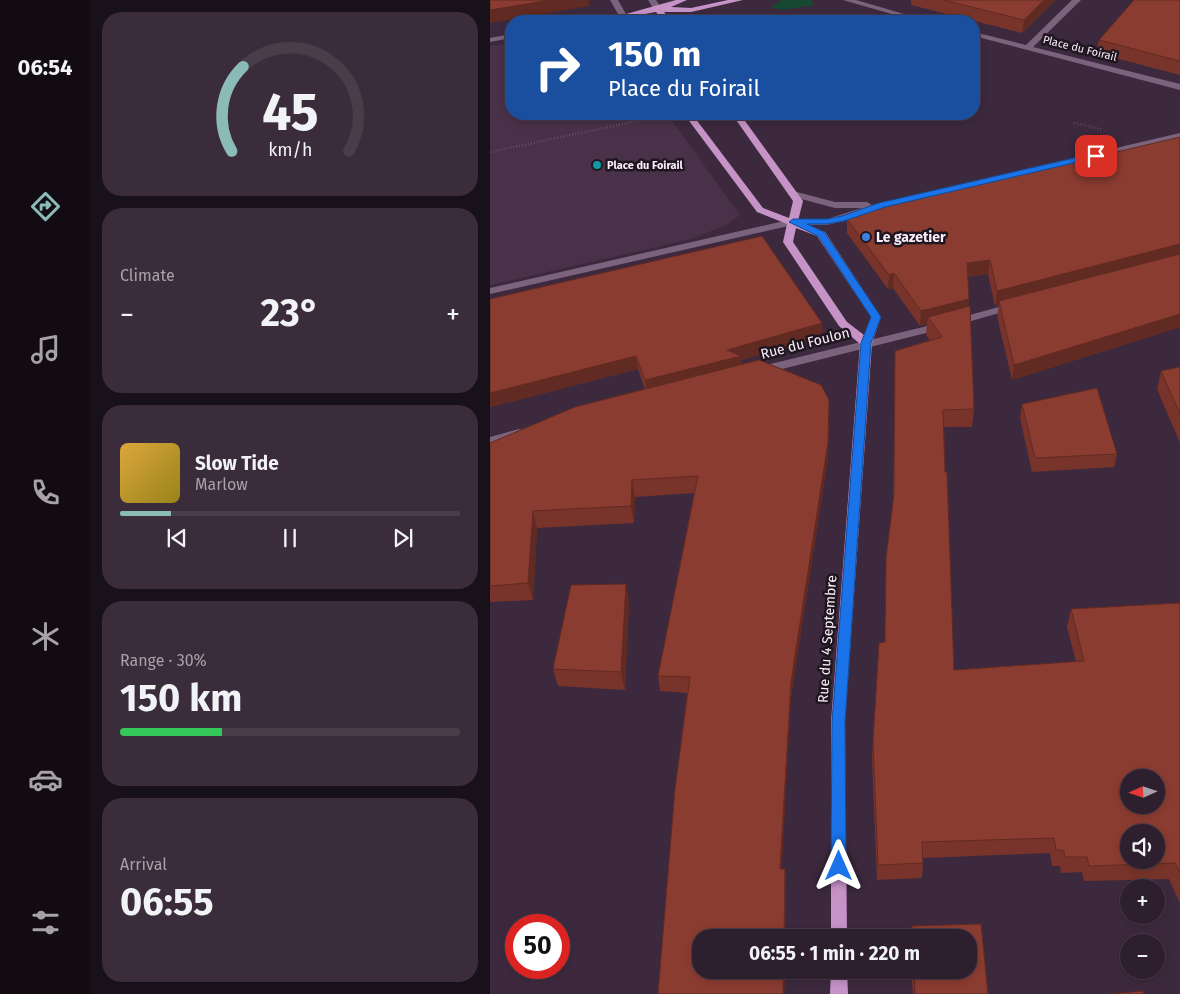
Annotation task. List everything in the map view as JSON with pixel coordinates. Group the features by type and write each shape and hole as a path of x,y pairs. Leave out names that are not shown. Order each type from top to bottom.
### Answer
{"main road":[{"path":"638,15 682,0"},
{"path":"658,9 691,10 739,0"},
{"path":"658,9 662,15"},
{"name":"Rue du 4 Septembre","path":"692,120 760,210 821,234 876,317 866,343 838,722 839,929"},
{"path":"740,120 798,201 788,242 843,324 866,343"},
{"path":"839,979 839,994"}],"street":[{"path":"614,0 623,15"},
{"path":"652,0 658,9"},
{"path":"847,0 902,15"},
{"path":"1027,48 1077,0"},
{"name":"Place du Foirail","path":"980,36 1180,86"},
{"path":"490,40 505,37"},
{"path":"490,291 793,222 836,220 882,204 1180,136"},
{"path":"793,194 835,205 882,204"},
{"name":"Rue du Foulon","path":"750,373 866,343 950,324 1028,301"},
{"path":"490,441 527,431"}],"path":[{"path":"490,152 644,120"}],"shaded area":[{"name":"Place du Foirail","path":"505,44 505,120 671,120 740,215 726,225 691,239 490,285 490,46"}],"green space":[{"path":"782,0 811,0 814,5 783,10 771,7"}],"building":[{"path":"490,0 551,0 490,10"},
{"path":"943,0 1044,0 1024,20"},
{"path":"1134,0 1180,0 1180,61 1099,40"},
{"path":"1180,137 1180,244 997,291 990,260 967,263 969,299 921,311 894,273 889,275 847,219 851,216 888,206"},
{"path":"762,236 822,323 727,350 741,356 645,380 636,356 490,393 490,299"},
{"path":"1180,254 1180,314 1014,365 999,301"},
{"path":"970,306 974,409 943,410 954,670 1084,661 1071,609 1180,603 1180,873 1175,863 1165,863 1165,824 1120,824 1120,865 1089,866 1087,857 1065,857 1064,851 1056,850 1054,838 922,842 923,863 878,865 873,742 879,643 885,642 886,558 894,494 895,351 942,337 928,317"},
{"path":"759,360 821,385 829,400 828,442 791,682 780,869 785,869 784,929 692,929 692,979 783,979 783,994 658,994 675,789 690,677 658,676 698,476 632,480 631,506 533,511 528,583 490,586 490,443 575,407"},
{"path":"1180,367 1180,414 1161,371"},
{"path":"1097,388 1117,454 1035,458 1022,404"},
{"path":"626,584 621,672 553,669 571,585"},
{"path":"981,924 988,994 915,994 914,979 977,979 977,929 912,929 912,926"},
{"path":"1143,991 1143,994 1110,994"}],"place":[{"name":"Place du Foirail","path":"597,165"},
{"name":"Le gazetier","path":"866,237"}],"route":[{"path":"839,866 838,722 866,343 876,317 821,234 793,222 827,222 882,204 1096,156"}]}
